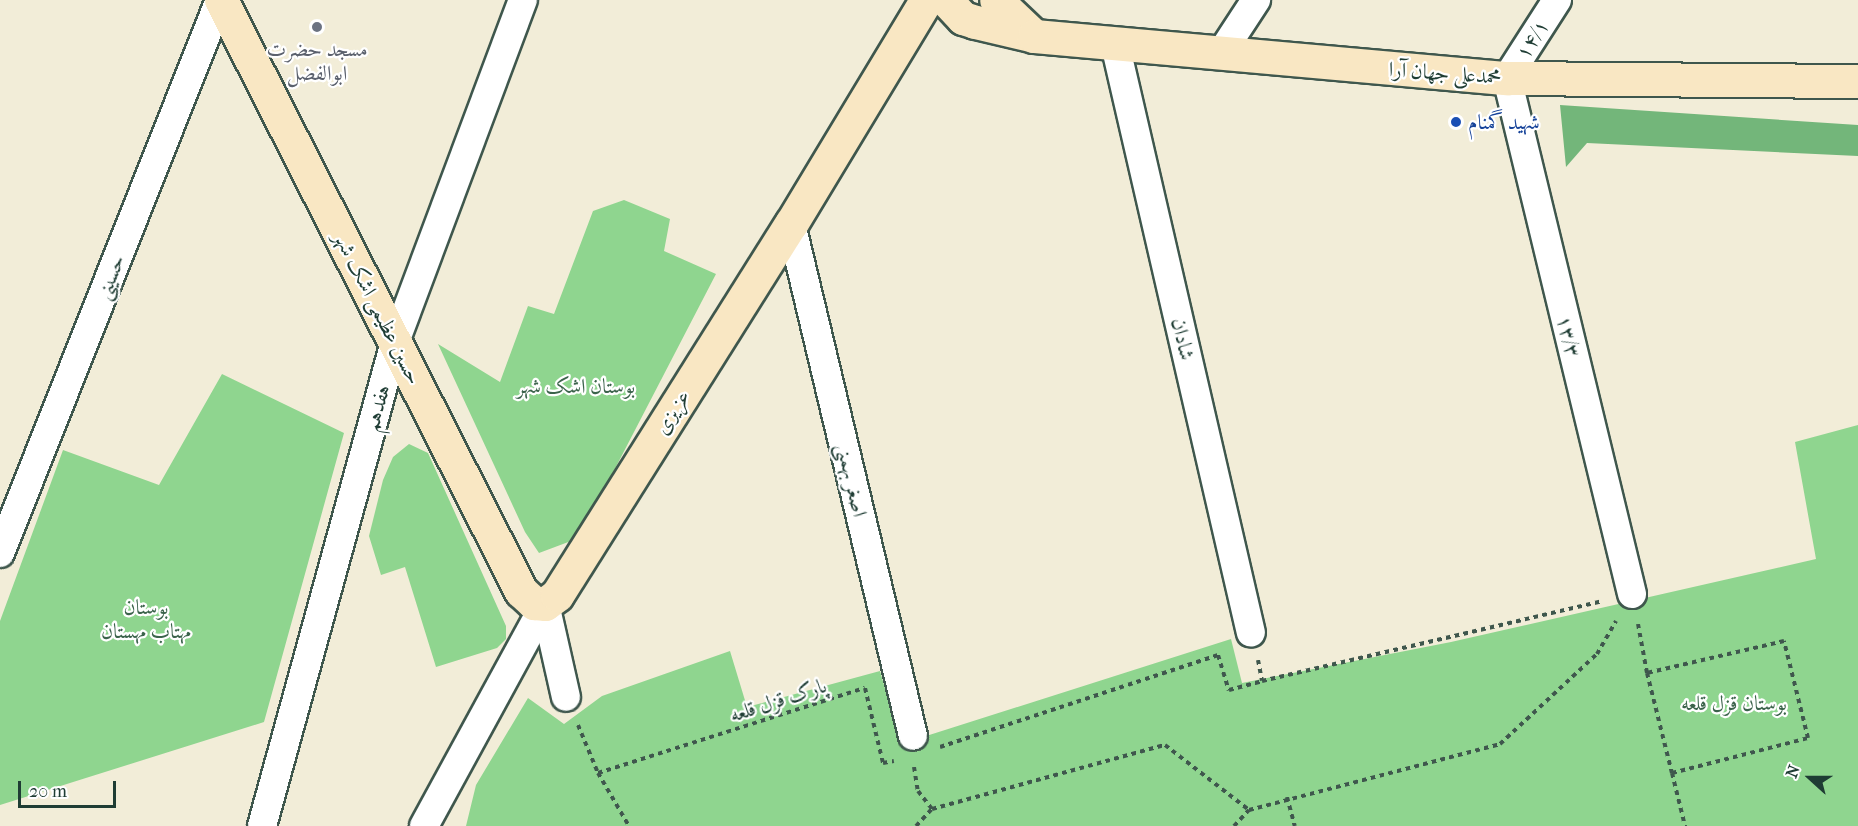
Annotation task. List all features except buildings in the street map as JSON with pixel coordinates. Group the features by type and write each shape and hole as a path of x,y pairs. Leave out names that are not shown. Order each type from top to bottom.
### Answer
{"street":[{"name":"حسین عظیمی اشک شهر","path":"221,0 521,591 534,603 545,604"},
{"name":"حسینی","path":"0,553 221,0"},
{"name":"هفدهم","path":"262,826 395,342 523,0"},
{"name":"عزیزی","path":"424,826 545,604 557,595 791,224 926,0"},
{"name":"محمدعلی جهان آرا","path":"946,0 963,18 1034,36 1220,55 1507,78 1858,81"},
{"path":"996,0 1034,36"},
{"path":"1220,55 1256,0"},
{"name":"۱۴/۱","path":"1507,78 1557,0"},
{"name":"شادان","path":"1115,44 1251,633"},
{"name":"۱۳/۳","path":"1507,78 1632,594"},
{"name":"اصغر بهمنی","path":"791,224 916,750"},
{"path":"545,604 566,697"}],"path":[{"path":"1632,594 1647,673 1685,826"},
{"path":"932,809 918,791 916,750 1218,656 1228,690 1632,594"},
{"path":"1234,826 1249,810 1287,797 1500,744 1597,654 1632,594"},
{"path":"1251,633 1262,681"},
{"path":"1647,673 1784,641 1790,662 1808,738 1672,773"},
{"name":"پارک قزل قلعه","path":"598,773 865,688 884,763 916,750"},
{"path":"566,697 598,773 629,826"},
{"path":"916,826 932,809 1165,745 1249,810"},
{"path":"1287,797 1295,826"}],"green space":[{"path":"1560,105 1858,125 1858,156 1587,143 1566,167"},
{"name":"بوستان اشک شهر","path":"624,200 670,219 664,251 716,274 579,538 539,553 525,532 438,344 500,382 528,306 554,314 593,211"},
{"name":"بوستان مهتاب مهستان","path":"222,374 344,433 264,722 0,805 0,621 63,450 159,485"},
{"name":"بوستان قزل قلعه","path":"1858,425 1858,826 466,826 476,785 528,698 564,724 602,696 730,651 747,707 880,671 901,744 1231,639 1242,683 1451,642 1816,559 1795,442"},
{"path":"409,444 428,453 506,626 506,639 497,648 436,667 405,567 381,575 369,536 383,480 393,457"}],"place":[{"name":"مسجد حضرت ابوالفضل","path":"317,27"},
{"name":"شهید گمنام","path":"1456,122"}]}
